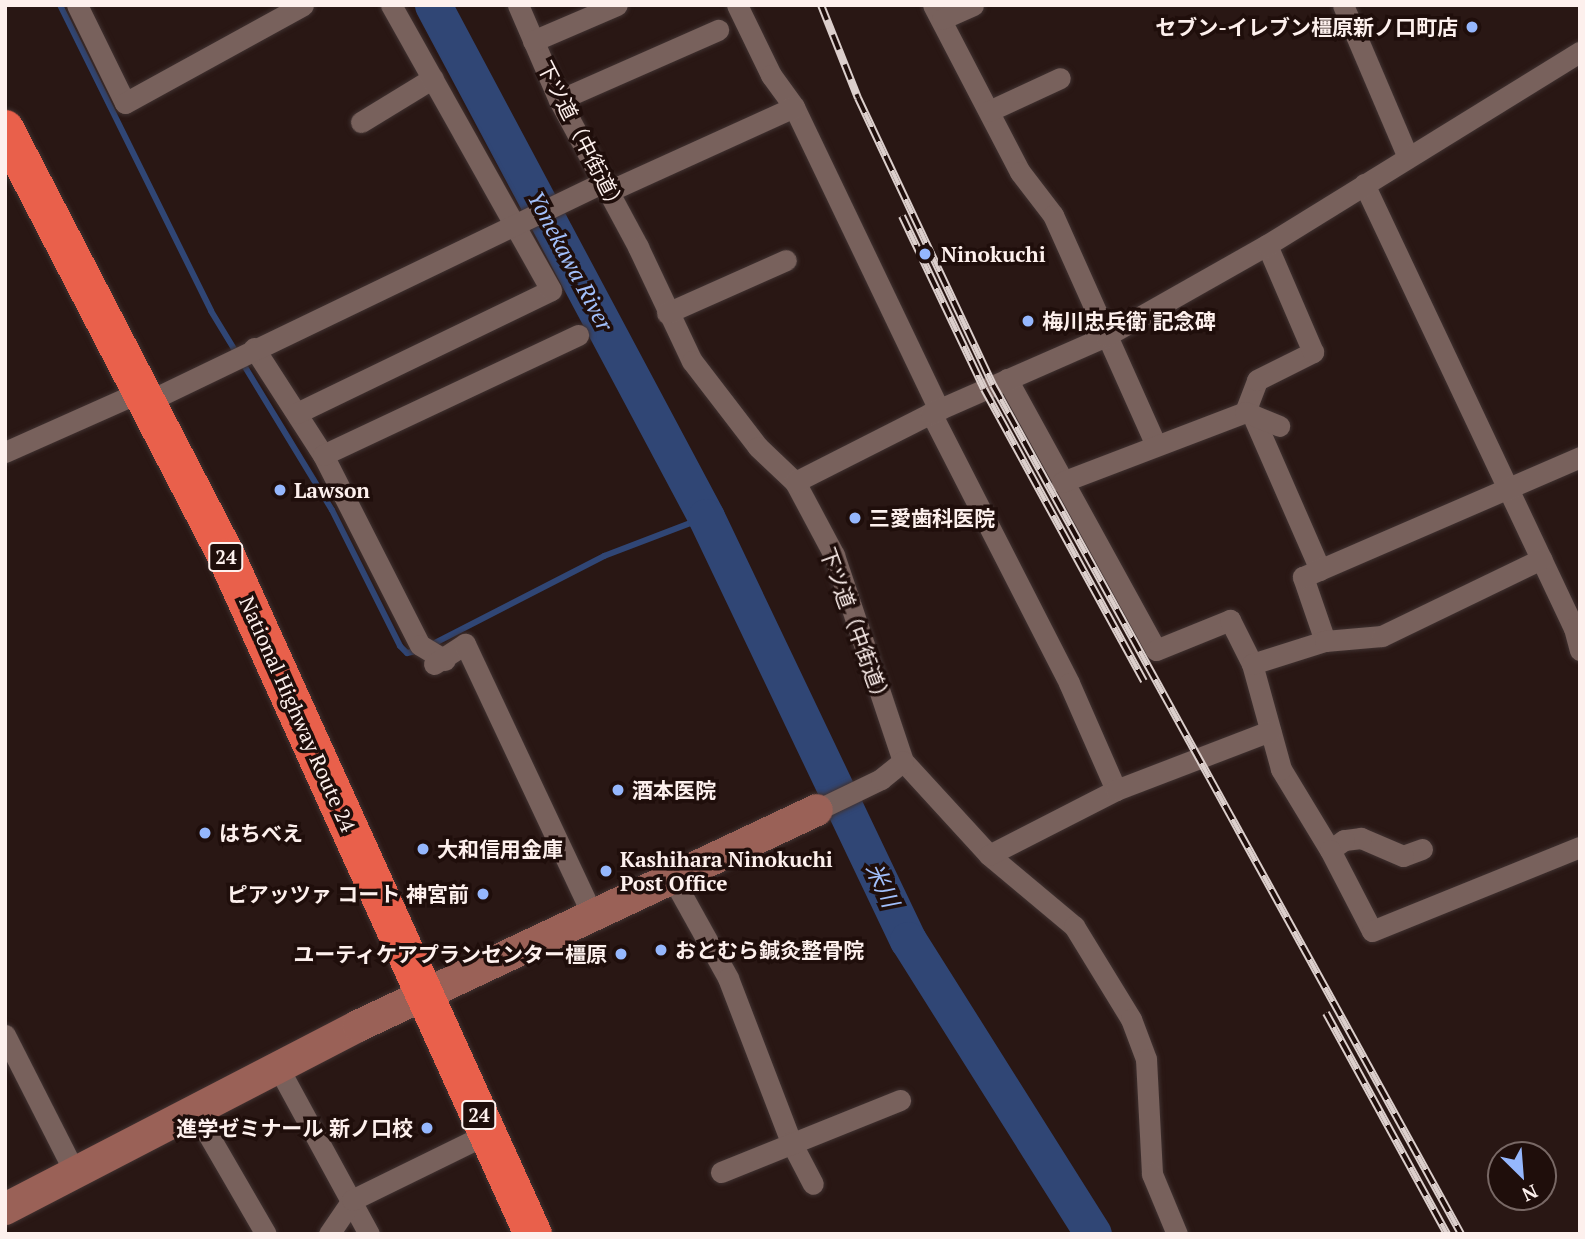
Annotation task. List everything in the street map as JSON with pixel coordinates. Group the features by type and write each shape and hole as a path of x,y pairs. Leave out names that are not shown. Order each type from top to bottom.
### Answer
{"highway":[{"name":"National Highway Route 24","path":"5,129 227,558 533,1234"}],"street":[{"path":"77,5 125,103 303,5"},
{"path":"297,413 551,289 522,223 391,5"},
{"name":"下ツ道（中街道）","path":"518,5 559,100 607,187 692,361 723,405 795,482 834,555 903,761 989,855 1074,926 1131,1019 1146,1059 1152,1174 1177,1234"},
{"path":"533,41 617,5"},
{"path":"737,5 771,75 794,107 935,411 1069,683 1116,790"},
{"path":"972,5 937,12 1020,172 1053,215 1155,443"},
{"path":"1343,5 1407,155"},
{"path":"559,100 718,30"},
{"path":"795,482 935,411 1106,336 1267,245 1407,155 1580,52"},
{"path":"361,122 433,78"},
{"path":"989,111 1060,78"},
{"path":"5,452 131,396 155,398 562,203 607,187 794,107"},
{"path":"1364,184 1508,492 1577,627 1580,650"},
{"path":"1267,245 1313,352 1257,380 1249,413 1320,570"},
{"path":"667,313 786,260"},
{"path":"323,455 578,335"},
{"path":"243,354 297,413 323,455 420,645 439,662 465,643 594,918"},
{"path":"1007,379 1156,650 1230,620 1252,664 1281,769 1330,850 1372,931 1580,847"},
{"path":"1062,482 1155,443 1205,430 1249,413 1279,426"},
{"path":"1325,641 1303,577 1508,492 1580,457"},
{"path":"1252,664 1325,641 1382,636 1541,559"},
{"path":"989,855 1116,790 1270,731"},
{"path":"5,1209 194,1110 425,996 594,918 881,779 903,761"},
{"path":"1330,850 1344,840 1361,838 1403,856 1422,849"},
{"path":"673,878 728,978 791,1142 813,1184"},
{"path":"5,1035 75,1173"},
{"path":"279,1069 369,1234"},
{"path":"721,1172 900,1100"},
{"path":"194,1110 266,1234"},
{"path":"329,1234 352,1200 488,1134"},
{"path":"278,1234 284,1234"}],"waterway":[{"path":"60,5 211,311 332,510 400,646 407,653 421,650"},
{"name":"米川","path":"433,5 706,517 908,940 1093,1234"},
{"path":"431,645 604,556 706,517"}],"railway":[{"path":"821,5 858,98 993,385 1461,1234"},
{"path":"902,216 984,389 1144,681"},
{"path":"1326,1013 1447,1234"}],"place":[{"name":"セブン-イレブン橿原新ノ口町店","path":"1472,27"},
{"name":"Ninokuchi","path":"925,254"},
{"name":"梅川忠兵衛 記念碑","path":"1028,321"},
{"name":"Lawson","path":"280,490"},
{"name":"三愛歯科医院","path":"855,518"},
{"name":"酒本医院","path":"618,790"},
{"name":"はちべえ","path":"205,833"},
{"name":"大和信用金庫","path":"423,849"},
{"name":"Kashihara Ninokuchi Post Office","path":"606,871"},
{"name":"ピアッツァ コート 神宮前","path":"483,894"},
{"name":"おとむら鍼灸整骨院","path":"661,950"},
{"name":"ユーティケアプランセンター橿原","path":"621,954"},
{"name":"進学ゼミナール 新ノ口校","path":"427,1128"}],"water label":[{"name":"Yonekawa River","path":"570,261"}]}
